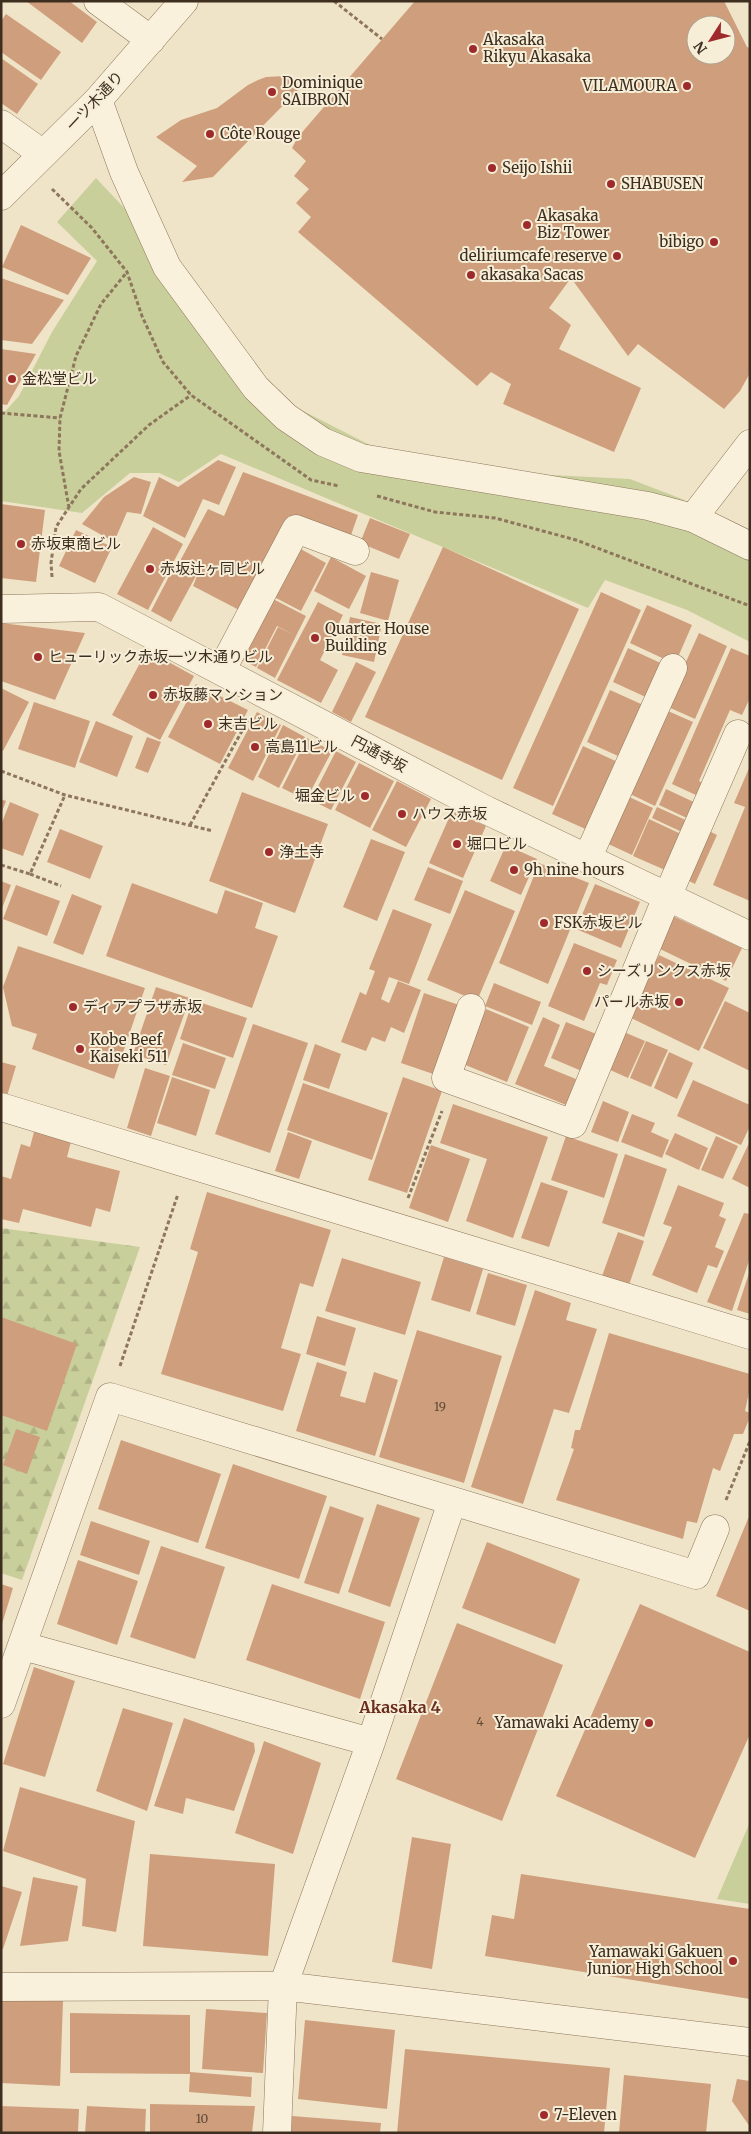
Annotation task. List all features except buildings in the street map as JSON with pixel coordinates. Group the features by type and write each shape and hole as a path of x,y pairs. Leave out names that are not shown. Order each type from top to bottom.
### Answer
{"street":[{"path":"98,1 151,40"},
{"name":"一ツ木通り","path":"1,196 98,100 184,1"},
{"path":"98,100 124,172 167,267 256,388 286,417 322,442 362,458 648,506 693,518 750,546"},
{"path":"1,124 43,154"},
{"path":"693,518 750,444"},
{"path":"221,671 296,529 355,551"},
{"name":"円通寺坂","path":"1,609 99,607 484,809 750,936"},
{"path":"587,859 674,668"},
{"path":"471,1008 446,1078 573,1124 667,896 738,734"},
{"path":"1,1107 750,1334"},
{"path":"1,1704 110,1397 696,1575 715,1529"},
{"path":"277,2133 283,1986 371,1742 452,1502"},
{"path":"23,1646 371,1742"},
{"path":"1,1987 283,1986 750,2042"}],"path":[{"path":"334,1 382,40"},
{"path":"69,508 59,451 60,418 76,356 101,304 127,272"},
{"path":"53,608 51,563 56,527 81,489 115,456 149,425 191,396"},
{"path":"1,413 60,418"},
{"path":"190,826 263,693"},
{"path":"1,771 65,795 213,831"},
{"path":"30,874 65,795"},
{"path":"1,865 62,886"},
{"path":"396,1227 454,1080"},
{"path":"110,1397 188,1163"},
{"path":"715,1529 750,1441"}],"green space":[{"path":"96,178 175,262 280,399 393,457 512,473 630,479 682,499 750,539 750,642 687,610 605,580 588,608 221,454 179,482 159,473 130,473 82,513 1,501 1,416 19,396 52,332 97,261 57,222"},
{"path":"1,1228 140,1247 22,1580 1,1573"},
{"path":"750,1822 750,1904 717,1899"}],"place":[{"name":"Akasaka Rikyu Akasaka","path":"473,49"},
{"name":"VILAMOURA","path":"687,86"},
{"name":"Dominique SAIBRON","path":"272,92"},
{"name":"Côte Rouge","path":"210,134"},
{"name":"Seijo Ishii","path":"492,168"},
{"name":"SHABUSEN","path":"611,184"},
{"name":"Akasaka Biz Tower","path":"527,225"},
{"name":"bibigo","path":"714,242"},
{"name":"deliriumcafe reserve","path":"617,256"},
{"name":"akasaka Sacas","path":"471,275"},
{"name":"金松堂ビル","path":"12,379"},
{"name":"赤坂東商ビル","path":"21,544"},
{"name":"赤坂辻ヶ同ビル","path":"150,569"},
{"name":"Quarter House Building","path":"315,638"},
{"name":"ヒューリック赤坂一ツ木通りビル","path":"38,657"},
{"name":"赤坂藤マンション","path":"153,695"},
{"name":"末吉ビル","path":"208,724"},
{"name":"高島11ビル","path":"255,747"},
{"name":"堀金ビル","path":"365,796"},
{"name":"ハウス赤坂","path":"402,814"},
{"name":"堀口ビル","path":"457,844"},
{"name":"浄土寺","path":"269,852"},
{"name":"9h nine hours","path":"514,870"},
{"name":"FSK赤坂ビル","path":"544,923"},
{"name":"シーズリンクス赤坂","path":"587,971"},
{"name":"パール赤坂","path":"679,1002"},
{"name":"ディアプラザ赤坂","path":"73,1007"},
{"name":"Kobe Beef Kaiseki 511","path":"80,1049"},
{"name":"Yamawaki Academy","path":"649,1723"},
{"name":"Yamawaki Gakuen Junior High School","path":"733,1961"},
{"name":"7-Eleven","path":"544,2115"}],"district":[{"name":"Akasaka 4","path":"400,1707"}]}
